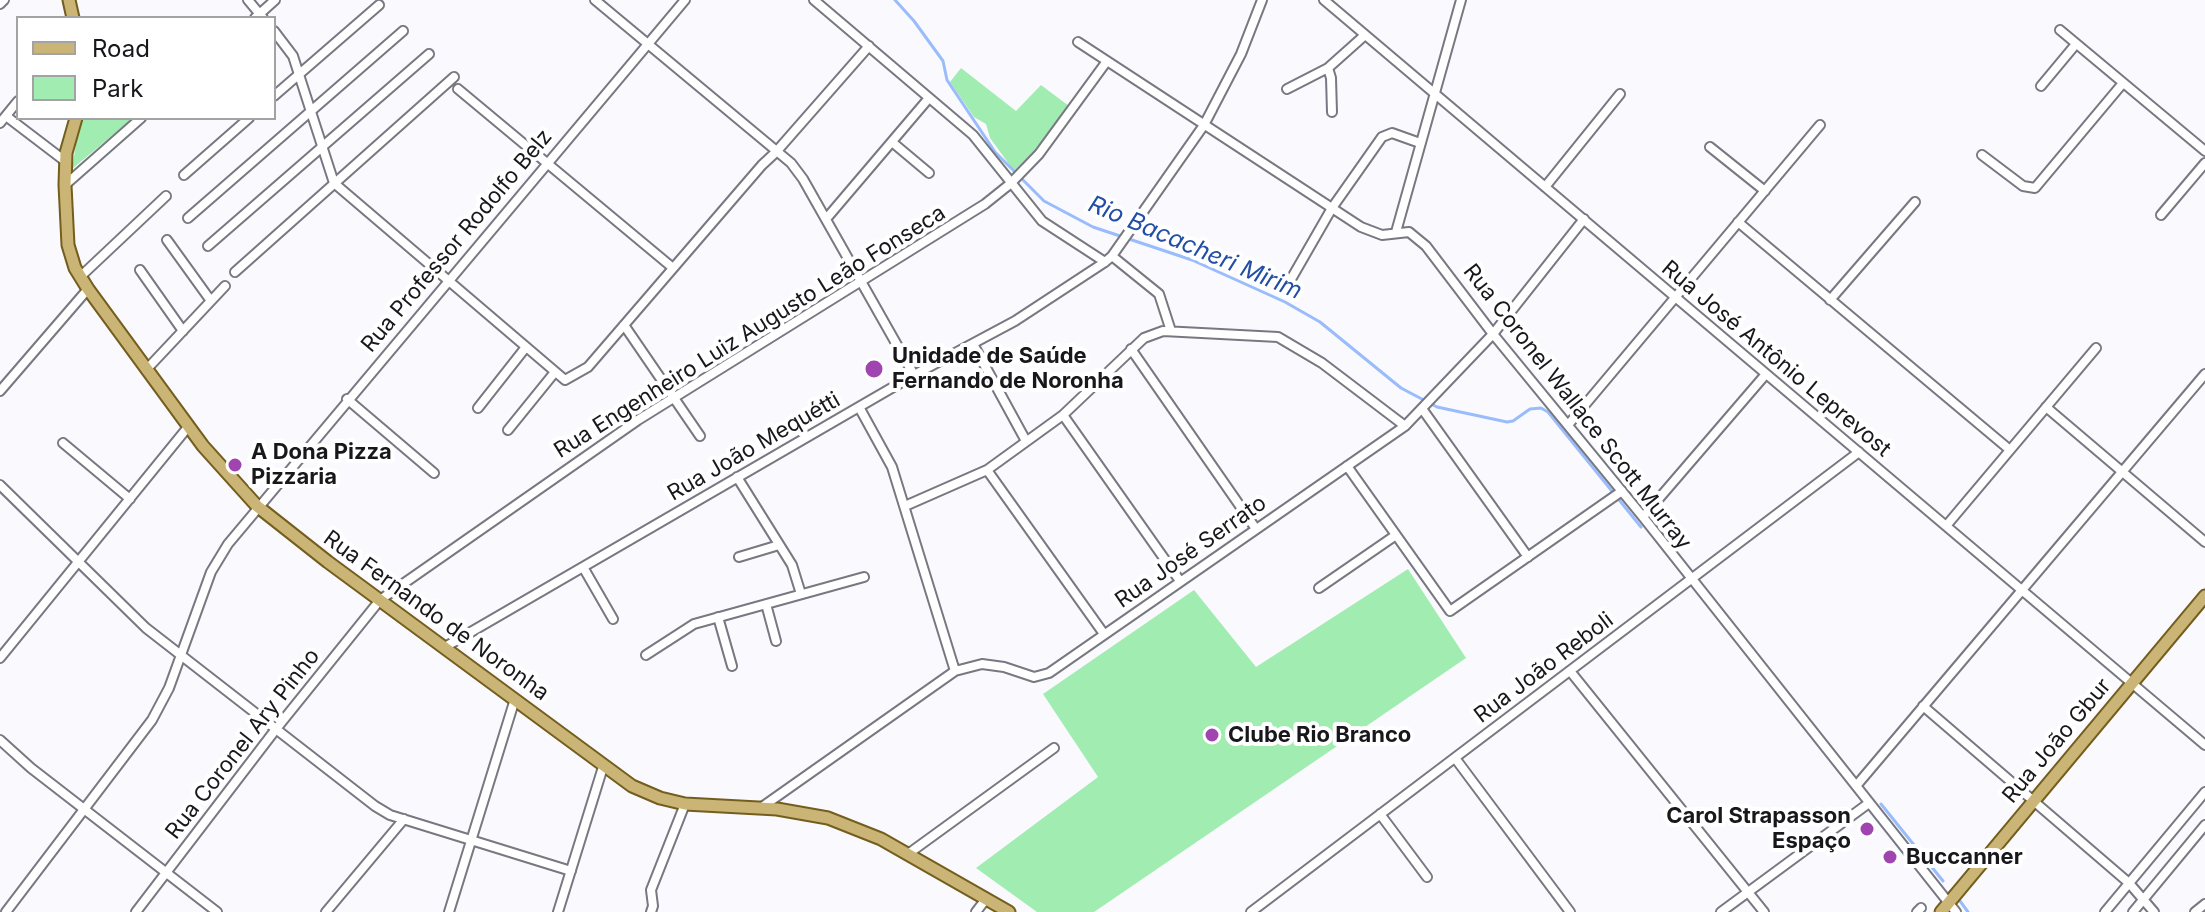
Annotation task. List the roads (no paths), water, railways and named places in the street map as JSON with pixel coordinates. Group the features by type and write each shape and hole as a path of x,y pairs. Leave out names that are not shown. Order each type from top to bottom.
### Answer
{"main road":[{"name":"Rua Fernando de Noronha","path":"75,120 65,161 65,185 68,245 80,277 188,427 216,463 257,506 603,767 646,792 685,804 762,808 828,818 865,832 908,854 1009,912"},
{"name":"Rua João Gbur","path":"1948,909 2033,801 2205,596"}],"street":[{"path":"260,16 275,0"},
{"path":"595,0 797,170 914,375"},
{"name":"Rua Professor Rodolfo Belz","path":"6,912 152,720 169,688 211,572 228,544 685,0"},
{"path":"814,0 973,135 1042,221 1108,259 1159,294 1171,331"},
{"name":"Rua João Mequétti","path":"445,647 914,375 1034,310 1108,259 1204,125 1241,54 1262,0"},
{"name":"Rua José Antônio Leprevost","path":"1324,0 2205,745"},
{"path":"1396,232 1461,0"},
{"path":"276,94 379,5"},
{"path":"2060,30 2205,151"},
{"path":"188,218 403,31"},
{"path":"276,34 293,56 334,183 565,380 588,367 869,46"},
{"path":"1287,89 1328,68 1365,35"},
{"path":"1078,42 1374,233 1409,232 1401,212"},
{"path":"2041,86 2076,44"},
{"path":"208,246 429,54"},
{"name":"Rua Engenheiro Luiz Augusto Leão Fonseca","path":"380,600 624,430 985,204 1039,154 1107,61"},
{"path":"1328,68 1332,112"},
{"path":"235,272 454,77"},
{"path":"1982,155 2031,189 2039,186 2123,83"},
{"path":"458,89 673,268"},
{"path":"1545,187 1620,94"},
{"path":"826,219 929,98"},
{"path":"16,104 3,120 65,161"},
{"path":"65,185 139,120"},
{"path":"184,175 247,120"},
{"path":"1568,425 1820,125"},
{"path":"1290,281 1332,208 1385,134 1392,133 1420,143"},
{"path":"892,142 929,173"},
{"path":"1710,147 1765,191"},
{"path":"2161,215 2205,163"},
{"path":"80,277 166,196"},
{"path":"1830,300 1915,202"},
{"name":"Rua José Serrato","path":"762,808 955,671 973,665 993,665 1034,677 1043,676 1405,426 1493,334 1584,219"},
{"path":"1738,222 2010,450"},
{"name":"Rua Coronel Wallace Scott Murray","path":"1409,232 1426,246 1493,334 1643,517 1856,786 1948,909"},
{"path":"167,240 211,301"},
{"path":"140,270 183,331"},
{"path":"146,370 225,286"},
{"path":"0,391 88,289"},
{"path":"624,325 700,436"},
{"path":"905,506 987,470 1063,415 1150,334 1171,331 1278,337 1322,363 1405,426"},
{"path":"973,344 1026,441"},
{"path":"478,408 526,347"},
{"path":"1946,526 2096,348"},
{"path":"1131,349 1256,529"},
{"path":"508,430 555,372"},
{"path":"1643,517 1766,374"},
{"path":"1856,786 2205,374"},
{"path":"347,399 434,473"},
{"path":"1427,405 1528,557"},
{"path":"859,407 884,451 905,506 955,671"},
{"path":"2046,407 2205,542"},
{"path":"1063,415 1180,581"},
{"path":"0,658 188,427"},
{"path":"63,443 130,499"},
{"name":"Rua João Reboli","path":"1251,912 1859,452"},
{"path":"1347,466 1450,611 1622,491"},
{"path":"987,470 1104,634"},
{"path":"737,477 792,565 801,594"},
{"path":"0,485 136,619 375,806 404,819 571,871"},
{"path":"1319,588 1396,535"},
{"path":"739,557 779,545"},
{"path":"583,567 613,619"},
{"path":"646,655 694,624 864,577"},
{"name":"Rua Coronel Ary Pinho","path":"136,912 276,729 380,600"},
{"path":"766,604 776,641"},
{"path":"718,617 732,666"},
{"path":"1570,671 1764,912"},
{"path":"449,912 515,699"},
{"path":"1923,706 2129,883 2154,912"},
{"path":"0,740 31,768 217,912"},
{"path":"908,854 1054,748"},
{"path":"1455,758 1570,912"},
{"path":"558,912 603,767"},
{"path":"2105,912 2205,792"},
{"path":"1721,912 1869,803"},
{"path":"651,912 651,890 685,804"},
{"path":"1380,814 1427,877"},
{"path":"326,912 404,819"},
{"path":"2133,912 2205,825"},
{"path":"976,912 986,899"},
{"path":"2195,912 2205,904"}],"waterway":[{"name":"Rio Bacacheri Mirim","path":"895,0 943,61 947,80 995,152 1044,201 1093,227 1192,260 1285,302 1320,322 1401,388 1437,407 1507,422 1530,409 1541,408 1548,412 1641,527"},
{"name":"Rio Bacacheri Mirim","path":"1881,804 1943,881"},
{"name":"Rio Bacacheri Mirim","path":"1960,901 1968,912"}],"place":[{"name":"Unidade de Saúde Fernando de Noronha","path":"874,369"},
{"name":"A Dona Pizza Pizzaria","path":"235,465"},
{"name":"Clube Rio Branco","path":"1212,735"},
{"name":"Carol Strapasson Espaço","path":"1867,829"},
{"name":"Buccanner","path":"1890,857"}]}
